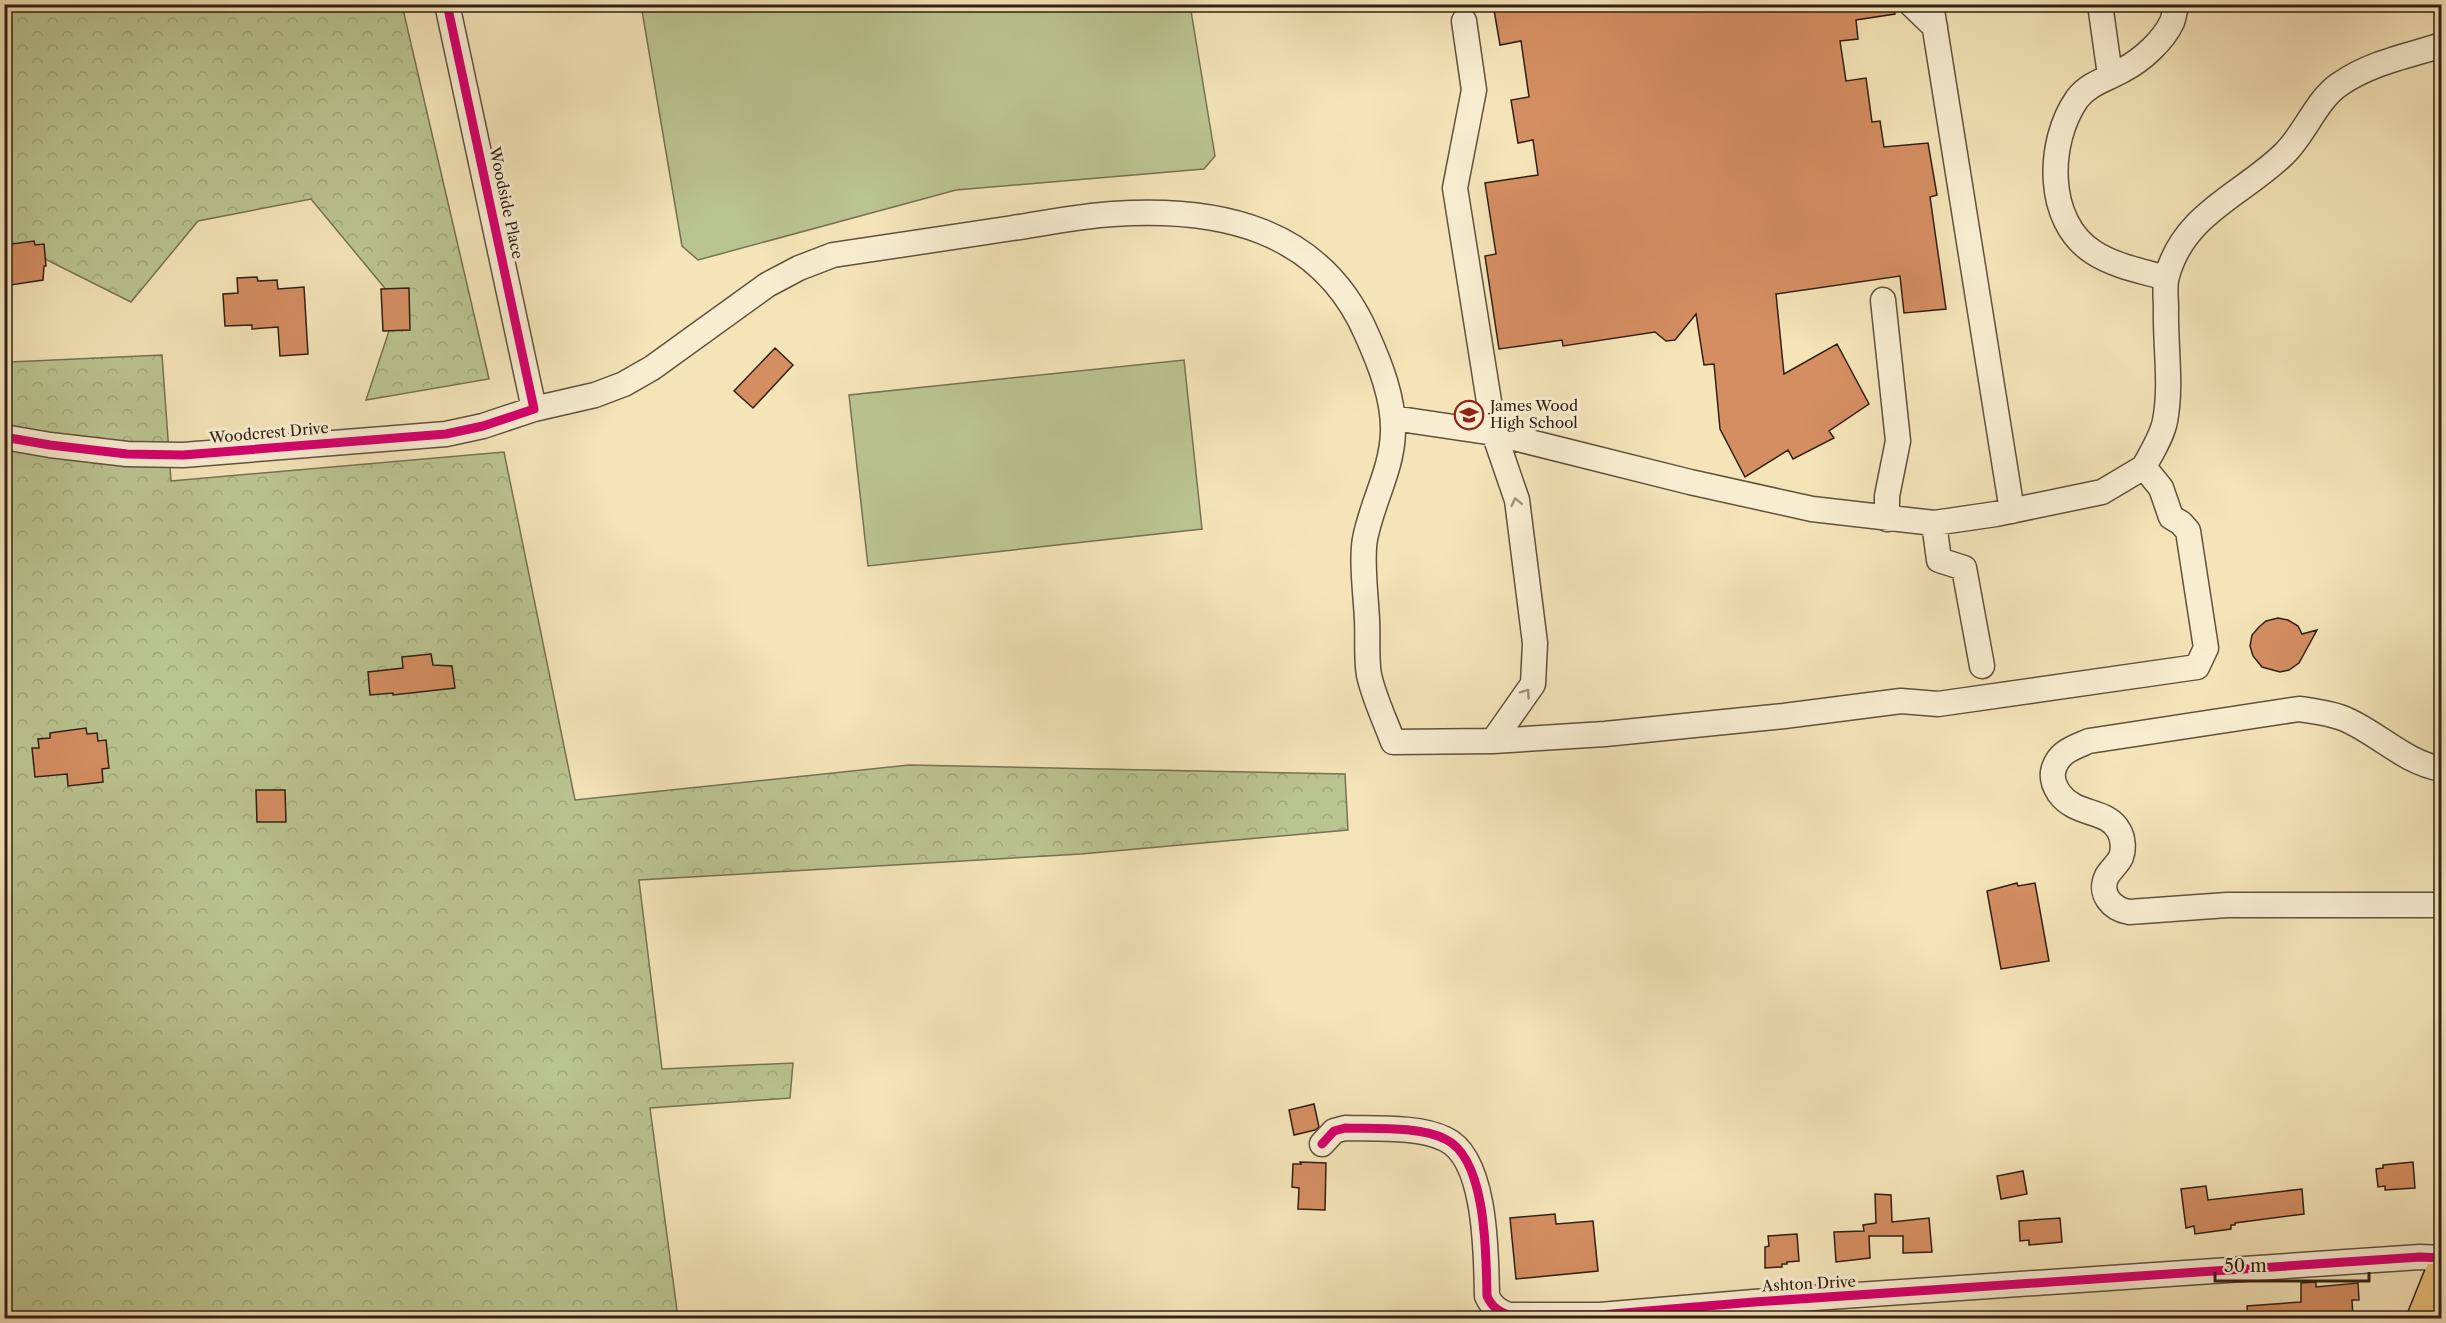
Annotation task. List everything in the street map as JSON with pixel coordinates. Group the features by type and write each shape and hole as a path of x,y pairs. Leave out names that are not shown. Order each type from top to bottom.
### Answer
{"highway":[{"path":"2424,1318 2442,1273"}],"street":[{"name":"Woodside Place","path":"447,4 534,408"},
{"path":"1911,4 1933,16 2012,511"},
{"path":"2100,4 2110,75"},
{"path":"2166,278 2107,261 2091,251 2072,232 2060,207 2054,176 2058,146 2067,119 2078,99 2092,85 2123,71 2159,41 2172,22 2176,4"},
{"path":"1464,21 1474,90 1455,188 1494,433 1517,500 1535,642 1533,684 1493,741"},
{"path":"1393,418 1494,433 1690,482 1812,509 1887,519 1934,523 2012,511 2102,492 2144,467 2165,423 2168,374 2165,331 2166,278 2176,253 2207,212 2283,155 2337,85 2362,70 2442,45"},
{"name":"Woodcrest Drive","path":"4,436 50,445 127,454 183,455 446,434 483,426 534,408 595,395 624,384 652,368 767,285 799,268 832,255 1110,214 1157,212 1219,218 1255,227 1284,240 1311,258 1334,280 1362,323 1380,363 1393,418 1392,450 1364,542 1369,675 1392,742 1493,741"},
{"path":"1883,300 1898,441 1887,496 1887,519"},
{"path":"1493,741 1662,730 1901,701 1938,704 2197,667 2206,648 2188,531 2171,517 2161,488 2144,467"},
{"path":"1934,523 1939,560 1964,568 1982,666"},
{"path":"2442,769 2417,761 2346,720 2323,712 2299,709 2089,741 2060,756 2052,776 2055,788 2063,799 2076,808 2103,816 2120,832 2123,844 2121,857 2108,874 2104,885 2111,905 2120,911 2227,905 2442,905"},
{"name":"Ashton Drive","path":"1322,1144 1334,1131 1345,1128 1428,1133 1446,1139 1459,1149 1470,1164 1478,1194 1485,1239 1487,1296 1499,1312 1509,1315 1600,1316 1754,1302 2420,1257 2442,1258"}],"green space":[{"path":"4,5 402,5 489,379 366,400 398,304 311,199 198,221 131,302 11,242 5,243"},
{"path":"641,5 1190,5 1215,156 1204,169 956,190 698,260 682,246"},
{"path":"162,355 171,481 504,452 575,800 909,765 1345,774 1348,830 1081,854 639,880 662,1069 793,1063 790,1098 650,1108 678,1318 5,1318 4,360 10,362"},
{"path":"1184,360 1202,529 868,566 849,395"}],"building":[{"path":"1493,4 1894,4 1895,14 1856,20 1858,39 1840,41 1846,81 1866,78 1872,122 1880,121 1884,147 1928,143 1937,195 1930,197 1946,309 1904,313 1900,276 1776,294 1784,374 1837,344 1869,404 1829,431 1834,438 1793,459 1788,450 1745,477 1720,429 1714,364 1704,365 1696,314 1675,340 1666,341 1655,332 1563,346 1562,340 1499,349 1485,256 1496,254 1485,183 1538,175 1533,140 1518,143 1511,100 1529,97 1521,41 1500,45"},
{"path":"34,241 35,245 44,244 46,266 44,266 43,280 4,286 4,245"},
{"path":"257,277 258,281 277,280 278,289 304,287 308,354 280,356 278,327 252,329 252,325 225,326 223,294 238,293 237,278"},
{"path":"409,288 410,330 383,331 381,289"},
{"path":"775,348 793,365 753,408 734,391"},
{"path":"2278,618 2288,620 2298,626 2302,634 2317,630 2299,663 2289,670 2280,672 2262,667 2253,656 2250,646 2252,635 2259,627 2266,621"},
{"path":"431,654 433,665 452,666 455,688 393,695 393,693 370,695 368,672 403,668 402,657"},
{"path":"86,728 87,734 97,733 98,741 106,740 109,768 102,769 103,782 68,786 67,774 35,777 32,748 39,748 38,739 50,738 50,733"},
{"path":"256,790 285,790 286,822 257,822"},
{"path":"2017,883 2018,886 2035,883 2049,961 2001,969 1987,891"},
{"path":"1314,1104 1319,1127 1294,1135 1289,1110"},
{"path":"1300,1162 1326,1163 1325,1210 1298,1209 1299,1188 1292,1187 1293,1164 1301,1164"},
{"path":"2413,1162 2415,1188 2385,1190 2385,1186 2378,1187 2376,1169 2383,1168 2383,1165"},
{"path":"2023,1171 2027,1194 2001,1199 1997,1176"},
{"path":"2206,1186 2208,1200 2302,1189 2304,1214 2235,1223 2231,1225 2231,1229 2195,1234 2194,1226 2186,1228 2181,1189"},
{"path":"1875,1194 1891,1195 1892,1222 1929,1218 1932,1252 1903,1253 1903,1236 1869,1236 1870,1258 1836,1262 1834,1232 1864,1231 1863,1225 1876,1223"},
{"path":"1555,1214 1556,1224 1593,1221 1598,1271 1516,1279 1510,1218"},
{"path":"2060,1218 2062,1242 2029,1245 2029,1240 2020,1241 2019,1221"},
{"path":"1797,1234 1799,1261 1787,1262 1787,1264 1782,1264 1782,1267 1765,1268 1765,1247 1769,1246 1768,1236"},
{"path":"2316,1282 2316,1287 2358,1283 2359,1300 2352,1300 2353,1318 2248,1318 2247,1306 2301,1302 2301,1283"}],"cycle path":[{"path":"4,437 127,454 183,455 446,434 483,426 534,409 447,4"},
{"path":"1322,1144 1334,1131 1345,1128 1396,1129 1434,1135 1445,1139 1459,1150 1469,1166 1481,1210 1487,1296 1496,1308 1509,1315 1600,1315 1754,1302 2420,1257 2442,1258"}],"place":[{"name":"James Wood High School","path":"1469,415"}]}
